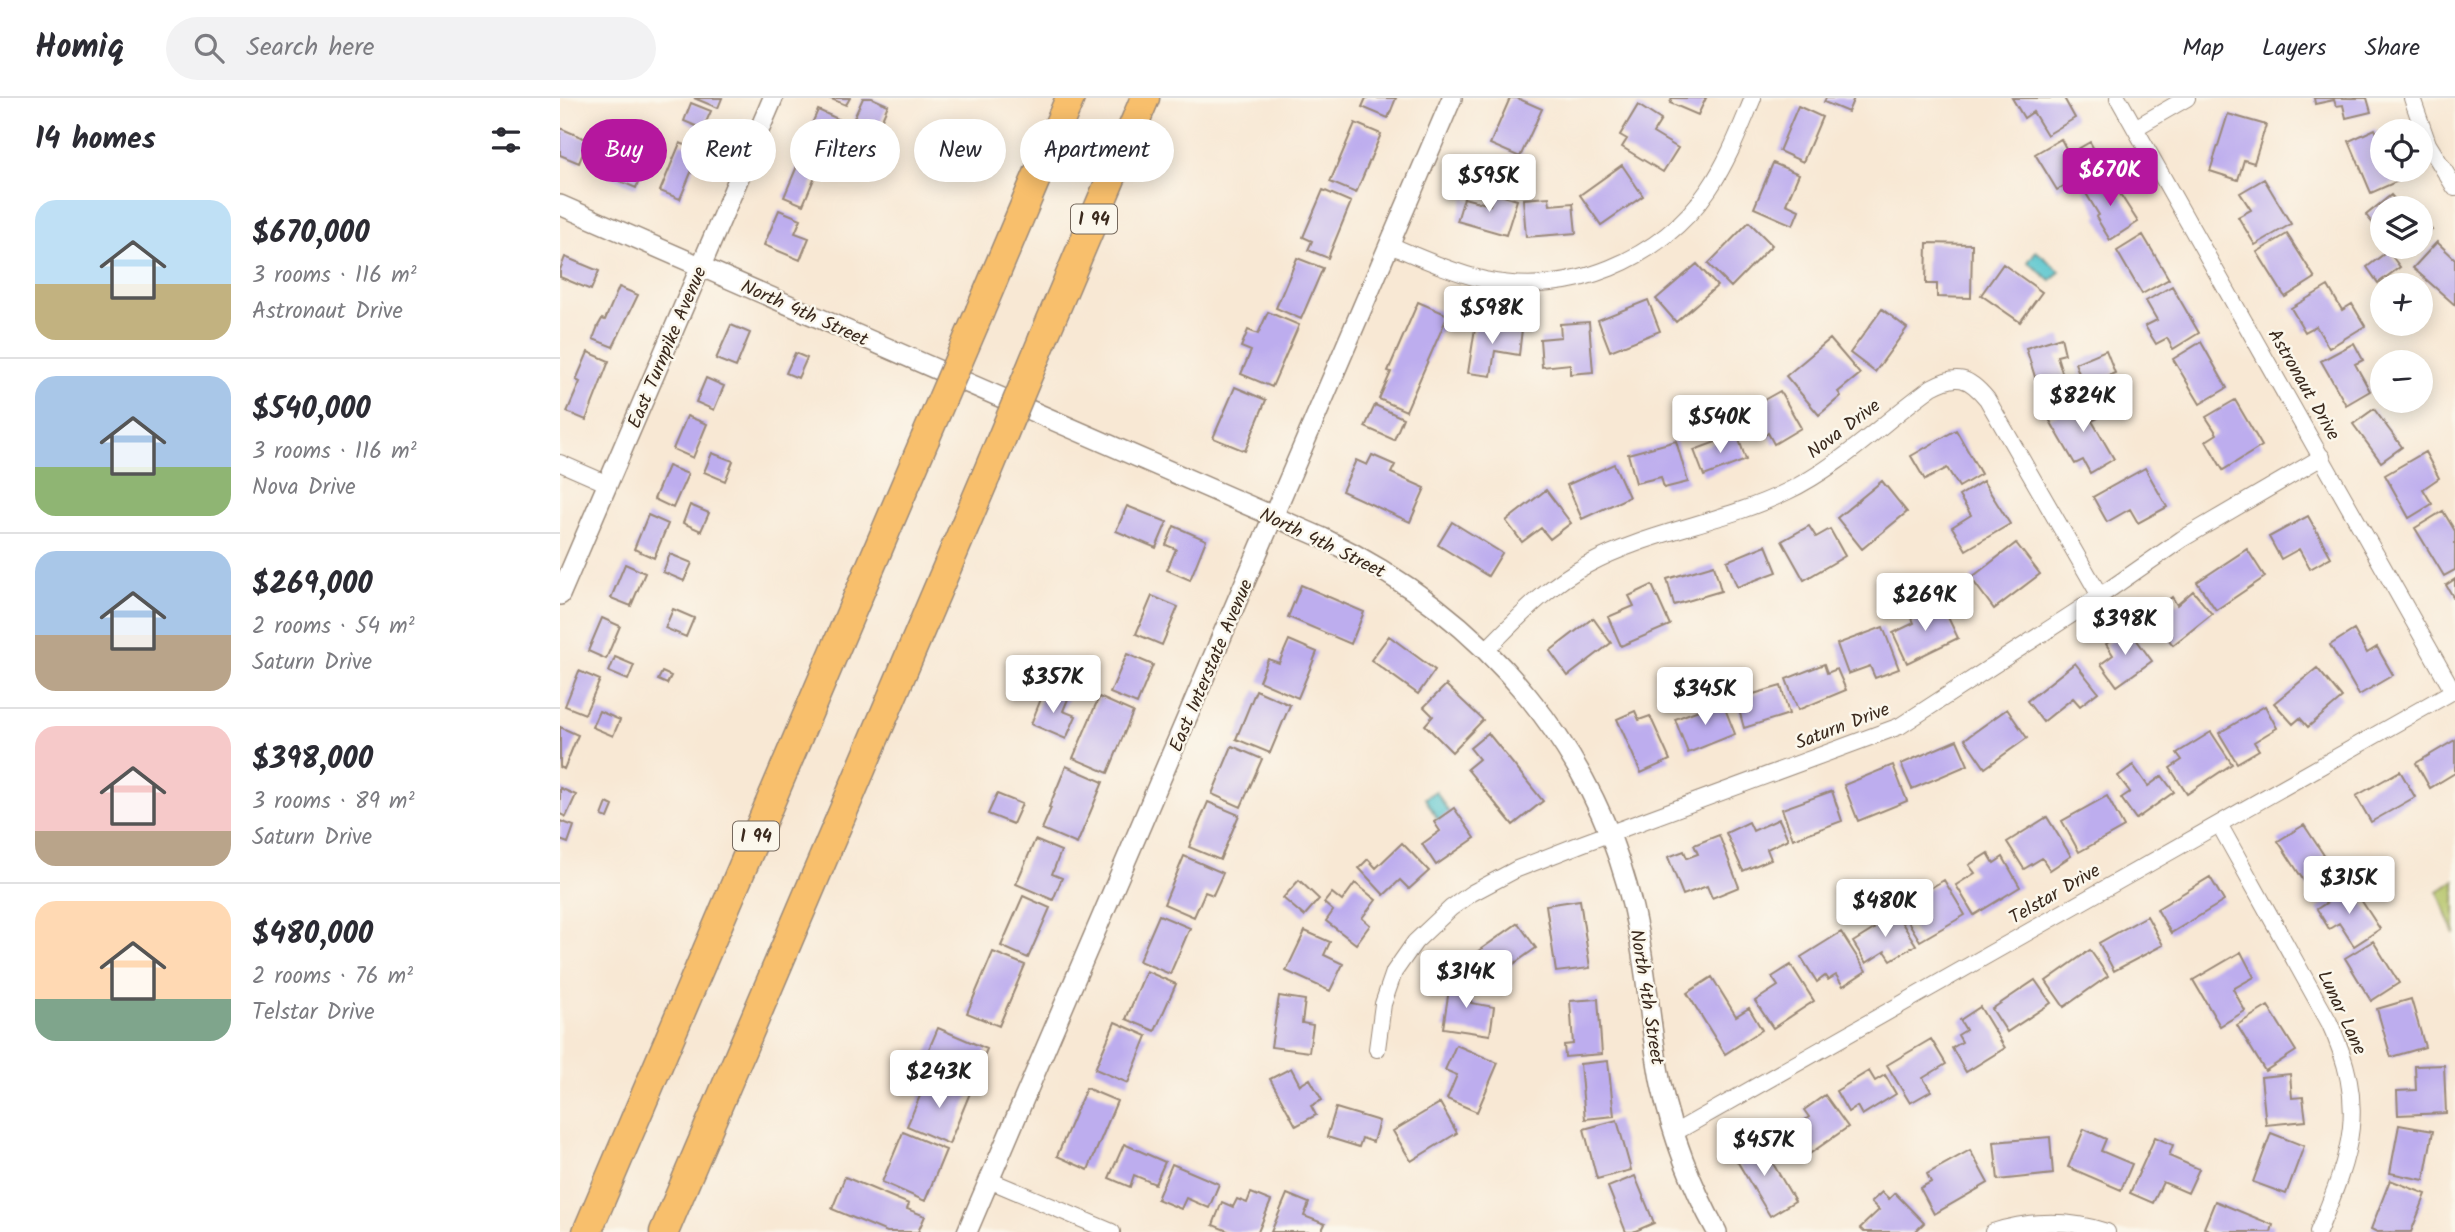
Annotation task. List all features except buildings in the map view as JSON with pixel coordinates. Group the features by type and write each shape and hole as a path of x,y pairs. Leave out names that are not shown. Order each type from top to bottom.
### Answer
{"highway":[{"name":"I 94","path":"587,1232 1070,98"},
{"name":"I 94","path":"664,1232 853,793 1145,98"}],"street":[{"name":"East Turnpike Avenue","path":"560,595 773,98"},
{"name":"East Interstate Avenue","path":"967,1232 1452,98"},
{"path":"1390,245 1462,274 1510,284 1532,285 1579,278 1622,263 1660,241 1695,207 1724,164 1753,98"},
{"name":"Astronaut Drive","path":"2118,98 2454,691"},
{"path":"2135,128 2187,98"},
{"path":"2412,98 2428,144 2455,188"},
{"name":"North 4th Street","path":"560,205 1346,549 1392,576 1446,614 1486,650 1549,724 1583,779 1610,833 1633,909 1659,1072 1674,1133 1717,1232"},
{"name":"Nova Drive","path":"1486,650 1546,593 1586,565 1630,546 1748,508 1789,491 1851,452 1932,387 1944,380 1956,378 1968,382 1987,399 2100,596"},
{"name":"Saturn Drive","path":"1377,1049 1388,986 1403,958 1451,908 1494,880 1610,833 1900,726 2100,596 2182,539 2322,457"},
{"path":"560,463 608,484"},
{"name":"Telstar Drive","path":"1674,1133 2454,691"},
{"name":"Lunar Lane","path":"2219,824 2329,1022 2347,1069 2353,1112 2352,1133 2339,1183 2318,1232"},
{"path":"989,1180 1112,1232"},
{"path":"1993,1232 2041,1222 2081,1225 2107,1232"}],"green space":[{"path":"2455,880 2455,935 2438,892"}],"water":[{"path":"2036,251 2060,271 2051,281 2028,262"},
{"path":"1436,791 1449,813 1438,820 1425,798"}]}
